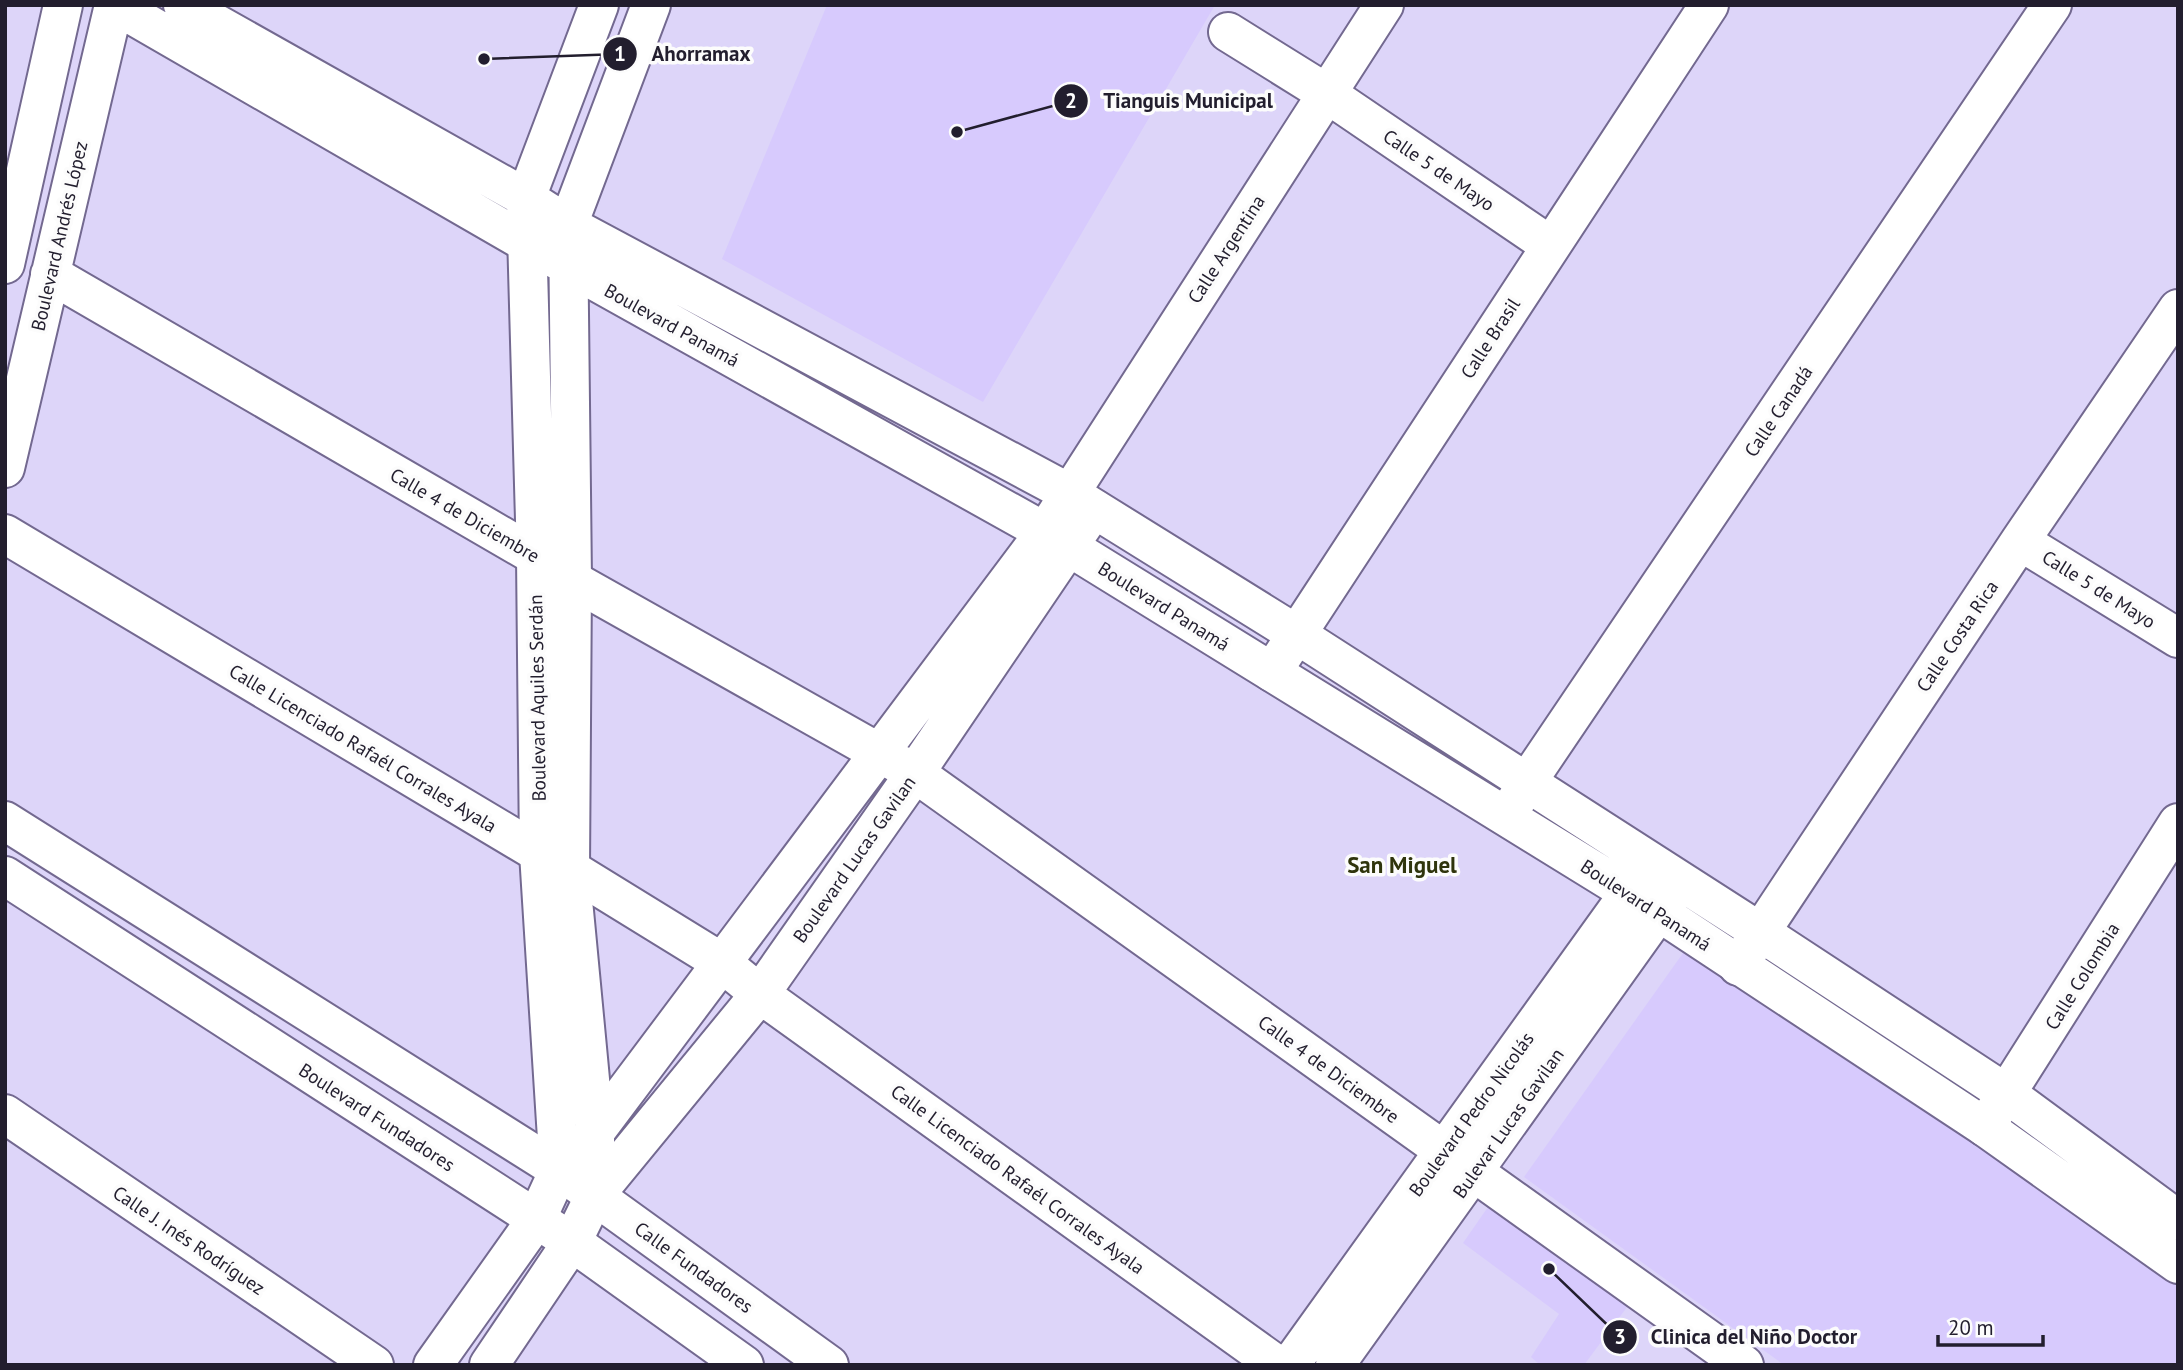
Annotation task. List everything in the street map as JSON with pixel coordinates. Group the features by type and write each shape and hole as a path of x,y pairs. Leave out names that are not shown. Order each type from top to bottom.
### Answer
{"street":[{"path":"5,264 63,5"},
{"name":"Boulevard Panamá","path":"115,5 568,268 1057,540 1644,903 1984,1127 2178,1264"},
{"name":"Boulevard Andrés López","path":"5,468 115,5"},
{"name":"Boulevard Panamá","path":"183,5 526,198 568,225 1081,501 1296,634 1760,932 2007,1094 2178,1220"},
{"name":"Boulevard Aquiles Serdán","path":"433,1365 536,1220 559,1170 555,861 536,556 526,198 599,5"},
{"name":"Boulevard Aquiles Serdán","path":"489,1365 572,1242 595,1195 595,1132 555,861 572,580 568,225 650,5"},
{"name":"Calle Argentina","path":"1081,501 1326,93 1384,5"},
{"name":"Calle Brasil","path":"1272,672 1709,5"},
{"name":"Calle Canadá","path":"1506,817 1527,782 2052,5"},
{"name":"Calle 5 de Mayo","path":"1228,32 1326,93 1551,246"},
{"name":"Calle 4 de Diciembre","path":"50,274 536,556 572,580 915,773 1744,1365"},
{"name":"Calle Costa Rica","path":"1738,966 2020,541 2178,309"},
{"name":"Boulevard Lucas Gavilan","path":"595,1195 760,994 915,773 1081,501"},
{"name":"Calle Licenciado Rafaél Corrales Ayala","path":"5,534 721,962 760,994 1277,1365"},
{"name":"Boulevard Lucas Gavilan","path":"559,1170 595,1132 880,753 1057,540"},
{"name":"Calle 5 de Mayo","path":"2020,541 2178,638"},
{"path":"5,821 559,1170"},
{"name":"Calle Colombia","path":"1984,1127 2178,823"},
{"path":"1644,903 1666,872"},
{"name":"Boulevard Fundadores","path":"5,876 572,1242 744,1365"},
{"name":"Boulevard Pedro Nicolás","path":"1290,1365 1459,1161 1644,903"},
{"name":"Calle J. Inés Rodríguez","path":"5,1114 374,1365"},
{"name":"Bulevar Lucas Gavilan","path":"1335,1365 1459,1161"},
{"name":"Calle Fundadores","path":"559,1170 829,1365"}],"shaded area":[{"path":"827,5 1215,5 983,402 722,259"},
{"path":"1688,946 2178,1277 2178,1365 1784,1365 1524,1177"},
{"path":"1497,1194 1636,1295 1584,1365 1540,1365 1531,1357 1559,1314 1463,1243"}],"place":[{"name":"Ahorramax","path":"484,59"},
{"name":"Tianguis Municipal","path":"957,132"},
{"name":"Clinica del Niño Doctor","path":"1549,1269"}],"district":[{"name":"San Miguel","path":"1402,864"}]}
